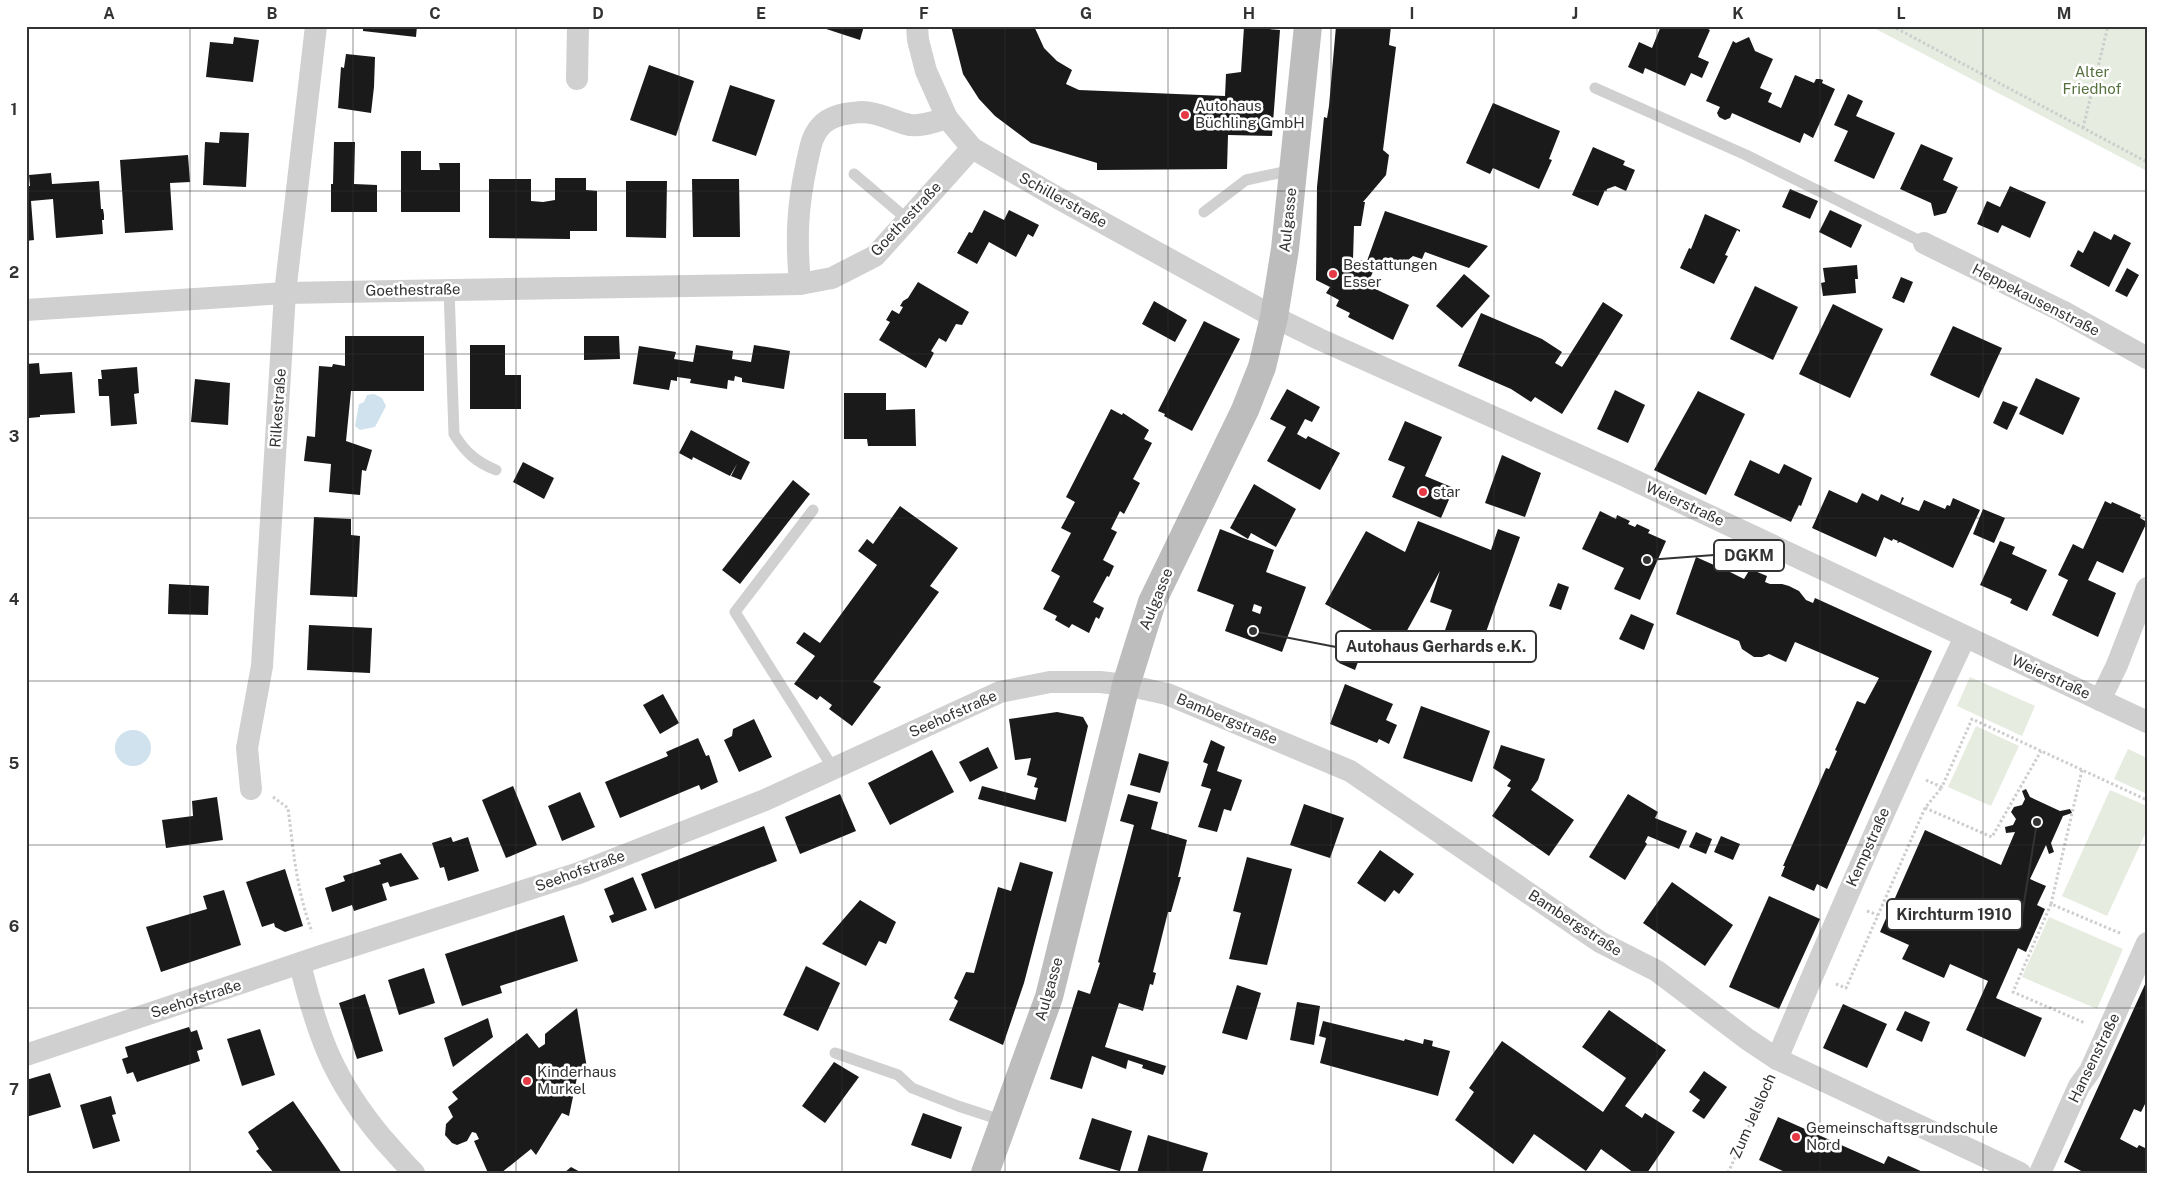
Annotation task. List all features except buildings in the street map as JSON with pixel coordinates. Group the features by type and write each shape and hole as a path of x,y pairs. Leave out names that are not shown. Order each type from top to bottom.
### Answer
{"main road":[{"name":"Aulgasse","path":"985,1173 1049,997 1126,685 1152,602 1245,410 1262,367 1274,317 1285,249 1308,26"}],"street":[{"name":"Rilkestraße","path":"252,789 247,748 262,666 285,293 316,26"},
{"path":"577,79 578,26"},
{"name":"Schillerstraße","path":"917,26 918,40 926,71 947,118 972,148 1058,198 1274,317"},
{"path":"800,284 797,246 799,197 812,138 820,127 836,116 863,112 882,115 907,125 927,124 947,118"},
{"name":"Goethestraße","path":"26,310 285,293 800,284 832,278 875,256 972,148"},
{"name":"Heppekausenstraße","path":"1924,243 2062,311 2147,358"},
{"name":"Weierstraße","path":"1274,317 1330,345 1623,475 2147,722"},
{"path":"2100,700 2117,665 2147,588"},
{"name":"Kempstraße","path":"1777,1059 1902,770 1965,637"},
{"name":"Seehofstraße","path":"26,1054 579,873 765,800 1000,692 1050,682 1100,682 1126,685"},
{"name":"Bambergstraße","path":"1126,685 1167,694 1350,771 1600,942 1657,972 1777,1059 2020,1173"},
{"name":"Hansenstraße","path":"2040,1173 2079,1086 2090,1071 2146,944"},
{"path":"300,964 312,1012 327,1055 361,1112 414,1173"}],"lane":[{"path":"1595,88 1746,155 1924,243"},
{"path":"1204,212 1246,180 1293,170"},
{"path":"854,174 907,219"},
{"path":"449,289 454,434 463,450 479,464 496,470"},
{"path":"813,510 735,612 834,768"},
{"path":"835,1053 898,1075 912,1088 1004,1121"}],"path":[{"path":"1892,26 2147,162"},
{"path":"2083,128 2108,26"},
{"path":"1813,975 1846,988 1925,808 1942,787 1972,719 2147,800"},
{"path":"1925,808 1992,837 2041,751"},
{"path":"1902,770 1942,787"},
{"path":"2082,770 2051,904 2013,992 2107,1032"},
{"path":"252,789 271,796 288,808 294,866 302,906 321,956"},
{"path":"2051,904 2146,944"},
{"name":"Zum Jelsloch","path":"1728,1173 1766,1092 1777,1059"}],"green space":[{"name":"Alter Friedhof","path":"1870,26 2147,26 2147,171"},
{"path":"1970,677 2035,706 2022,736 1957,706"},
{"path":"1976,726 2019,746 1991,806 1948,787"},
{"path":"2128,749 2147,758 2147,794 2114,779"},
{"path":"2110,790 2147,806 2147,830 2107,916 2062,896"},
{"path":"2049,917 2123,949 2097,1009 2022,977"}],"water":[{"path":"374,394 382,398 386,406 375,427 360,430 355,426 359,404 364,402 367,395"},
{"path":"133,730 140,731 146,735 150,741 150,755 146,761 140,765 133,766 126,765 120,761 116,755 115,748 116,741 120,735 126,731"}],"place":[{"name":"Autohaus Büchling GmbH","path":"1185,115"},
{"name":"Bestattungen Esser","path":"1333,274"},
{"name":"star","path":"1423,492"},
{"name":"DGKM","path":"1647,560"},
{"name":"Autohaus Gerhards e.K.","path":"1253,631"},
{"name":"Kirchturm 1910","path":"2037,822"},
{"name":"Kinderhaus Murkel","path":"527,1081"},
{"name":"Gemeinschaftsgrundschule Nord","path":"1796,1137"}]}
